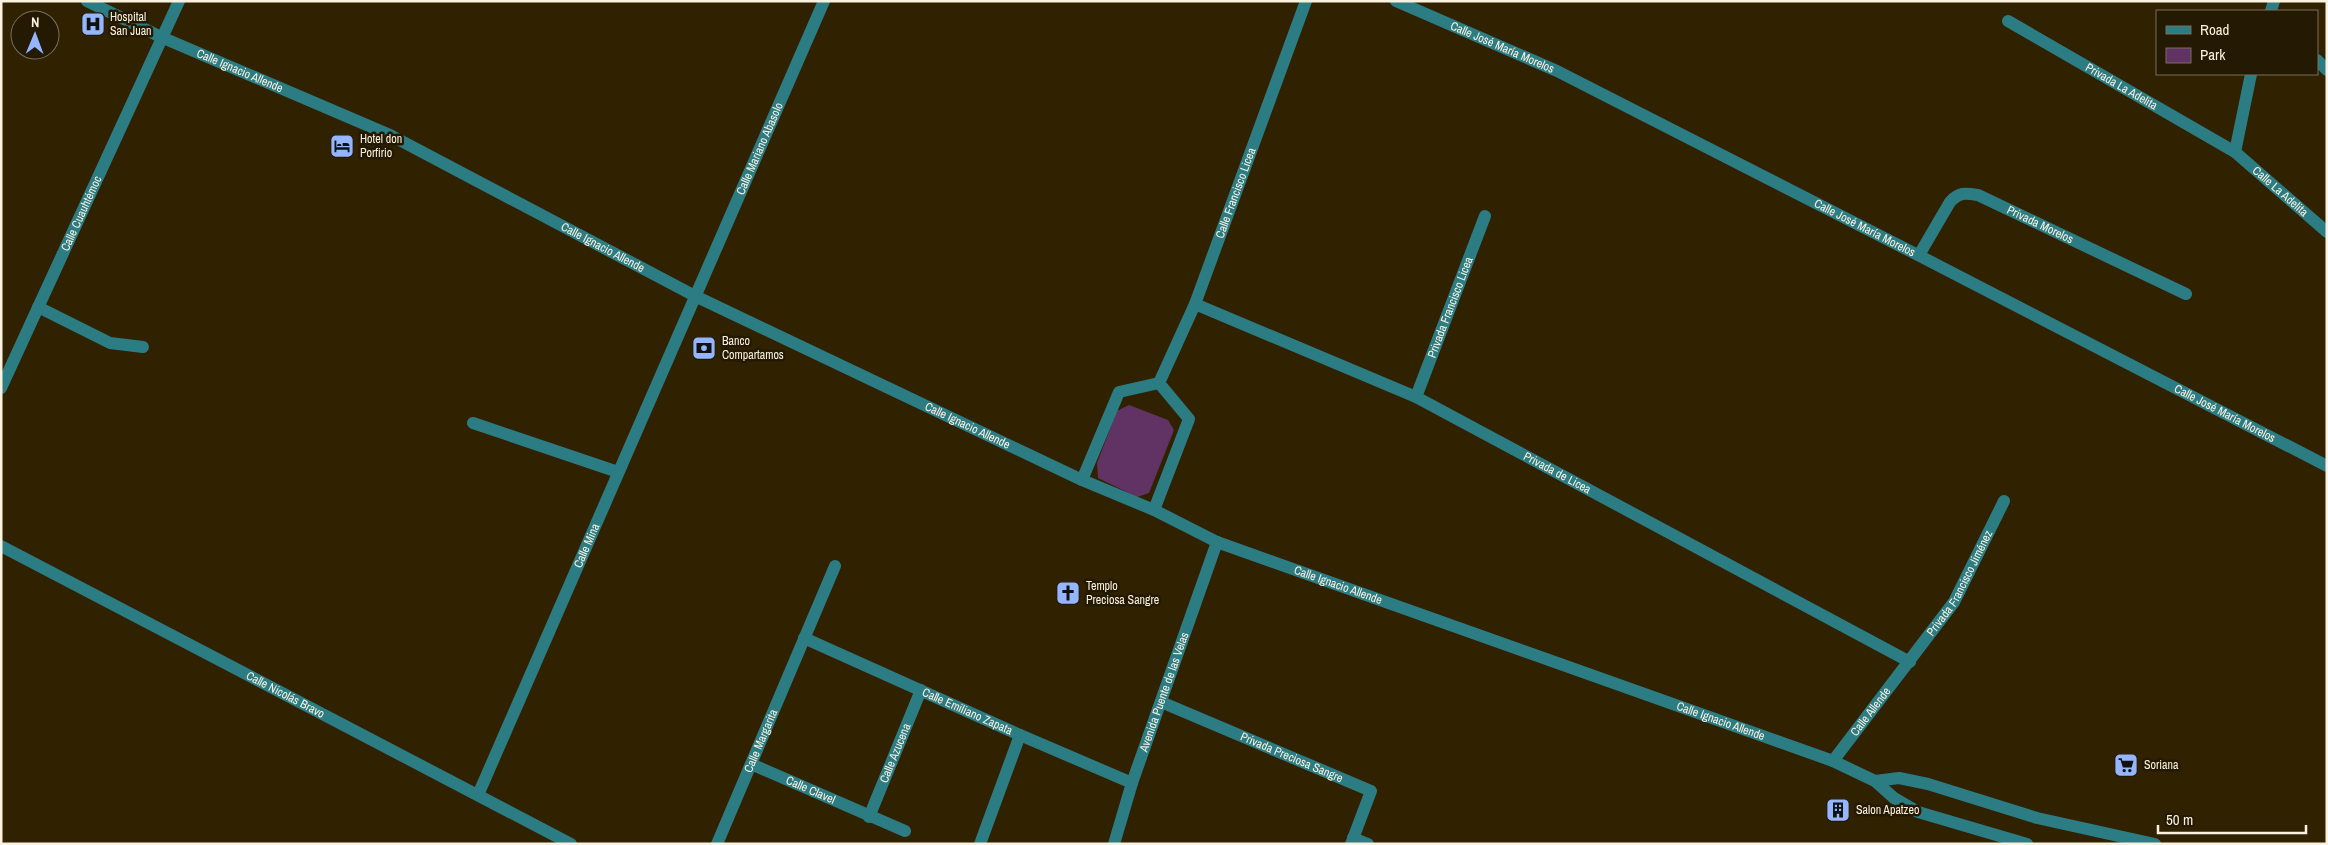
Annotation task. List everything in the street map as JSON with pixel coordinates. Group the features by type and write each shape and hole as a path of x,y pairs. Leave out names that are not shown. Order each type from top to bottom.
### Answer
{"street":[{"name":"Calle Ignacio Allende","path":"87,1 161,37 390,135 695,296 1082,480 1154,510 1217,542 1833,761 1875,781 1894,798 1918,812 2027,844"},
{"name":"Calle Cuauhtémoc","path":"1,388 179,1"},
{"name":"Calle Mariano Abasolo","path":"695,296 824,1"},
{"name":"Calle Francisco Licea","path":"1159,383 1195,304 1306,1"},
{"name":"Calle José María Morelos","path":"1396,1 1556,71 1919,255 2327,466"},
{"name":"Privada La Adelita","path":"2008,21 2235,152"},
{"path":"2318,61 2327,70"},
{"path":"2235,152 2251,75"},
{"name":"Calle La Adelita","path":"2235,152 2327,232"},
{"name":"Privada Morelos","path":"1919,255 1950,202 1955,196 1965,193 1978,196 2186,294"},
{"name":"Privada Francisco Licea","path":"1416,397 1485,216"},
{"name":"Calle Mina","path":"478,795 695,296"},
{"name":"Privada de Licea","path":"1195,304 1416,397 1910,662"},
{"path":"38,307 110,343 143,347"},
{"path":"1082,480 1119,392 1159,383 1190,419 1154,510"},
{"path":"473,424 618,472"},
{"name":"Privada Francisco Jiménez","path":"1910,662 1954,602 2004,501"},
{"name":"Avenida Puente de las Velas","path":"1114,844 1132,783 1217,542"},
{"name":"Calle Nicolás Bravo","path":"1,546 571,844"},
{"name":"Calle Margarita","path":"717,844 835,566"},
{"name":"Calle Emiliano Zapata","path":"804,638 1132,783"},
{"name":"Calle Allende","path":"1833,761 1910,662"},
{"name":"Calle Azucena","path":"869,816 921,690"},
{"name":"Privada Preciosa Sangre","path":"1161,702 1371,791 1352,841"},
{"path":"980,844 1020,735"},
{"name":"Calle Clavel","path":"751,764 905,831"},
{"path":"1875,781 1899,778 1909,780 2037,818 2155,844"},
{"path":"1352,841 1368,844"}],"green space":[{"path":"1129,405 1168,420 1174,430 1149,493 1137,497 1098,478 1097,463 1117,411"}],"place":[{"name":"Hospital San Juan","path":"93,24"},
{"name":"Hotel don Porfirio","path":"342,146"},
{"name":"Banco Compartamos","path":"704,348"},
{"name":"Templo Preciosa Sangre","path":"1068,593"},
{"name":"Soriana","path":"2126,765"},
{"name":"Salon Apatzeo","path":"1838,810"}]}
